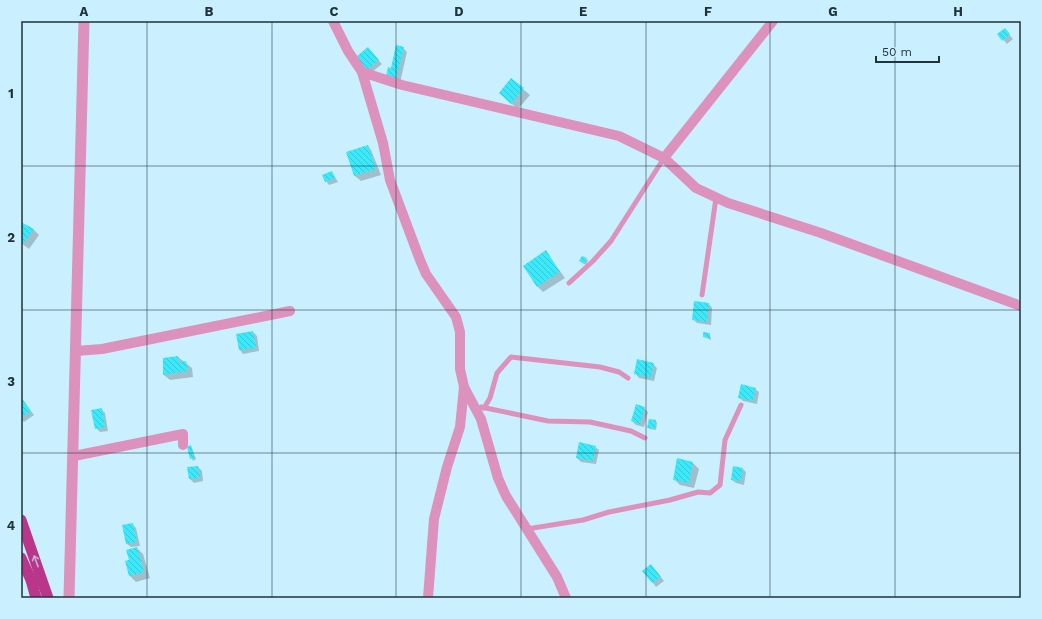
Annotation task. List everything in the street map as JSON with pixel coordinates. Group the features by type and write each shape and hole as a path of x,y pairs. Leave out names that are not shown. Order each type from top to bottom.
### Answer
{"highway":[{"path":"21,520 48,598"},
{"path":"21,558 31,580 36,598"}],"street":[{"path":"69,598 74,456 84,21"},
{"path":"334,21 348,51 362,72 382,136 390,180 420,260 426,274 456,317 460,332 460,369 464,387 460,427 447,467 434,519 428,598"},
{"path":"664,158 773,21"},
{"path":"362,72 402,85 619,136 664,158 696,188 716,198 900,261 993,297 1021,306"},
{"path":"76,351 102,349 290,311"},
{"path":"464,387 480,407 498,478 506,496 548,562 566,598"},
{"path":"74,456 183,434 183,446"}],"lane":[{"path":"569,283 593,262 611,241 664,158"},
{"path":"702,295 716,198"},
{"path":"480,407 490,398 497,373 511,357 600,367 619,372 628,378"},
{"path":"526,529 583,520 610,512 670,500 698,492 710,493 720,485 725,440 741,405"},
{"path":"480,407 548,421 590,422 631,432 645,438"}],"building":[{"path":"1005,28 1010,34 1002,41 997,34"},
{"path":"396,45 404,47 396,80 386,77 388,67 391,68"},
{"path":"368,47 379,60 367,70 356,57"},
{"path":"511,78 524,88 511,104 499,93"},
{"path":"368,145 376,169 354,176 346,152"},
{"path":"332,171 335,178 325,182 322,175"},
{"path":"21,222 34,229 23,244 21,242"},
{"path":"546,250 560,272 537,287 523,266"},
{"path":"582,256 587,258 584,264 579,261"},
{"path":"694,301 709,303 707,322 692,320"},
{"path":"253,331 256,348 239,350 236,334"},
{"path":"703,332 710,333 710,338 703,337"},
{"path":"178,356 179,362 186,361 188,371 163,375 163,358"},
{"path":"637,359 654,363 651,378 634,374"},
{"path":"741,384 756,388 753,401 738,398"},
{"path":"21,397 31,411 21,418"},
{"path":"636,404 645,407 640,424 631,421"},
{"path":"102,408 105,427 95,429 91,410"},
{"path":"649,419 656,420 655,429 647,428"},
{"path":"579,442 596,446 593,461 576,458"},
{"path":"191,445 195,458 190,459 187,447"},
{"path":"677,458 693,462 689,483 673,480"},
{"path":"198,466 200,478 189,479 187,467"},
{"path":"733,466 743,468 741,481 731,480"},
{"path":"133,523 137,542 126,544 122,525"},
{"path":"137,547 144,572 129,576 125,561 129,560 126,550"},
{"path":"651,564 661,577 652,583 642,571"}]}
